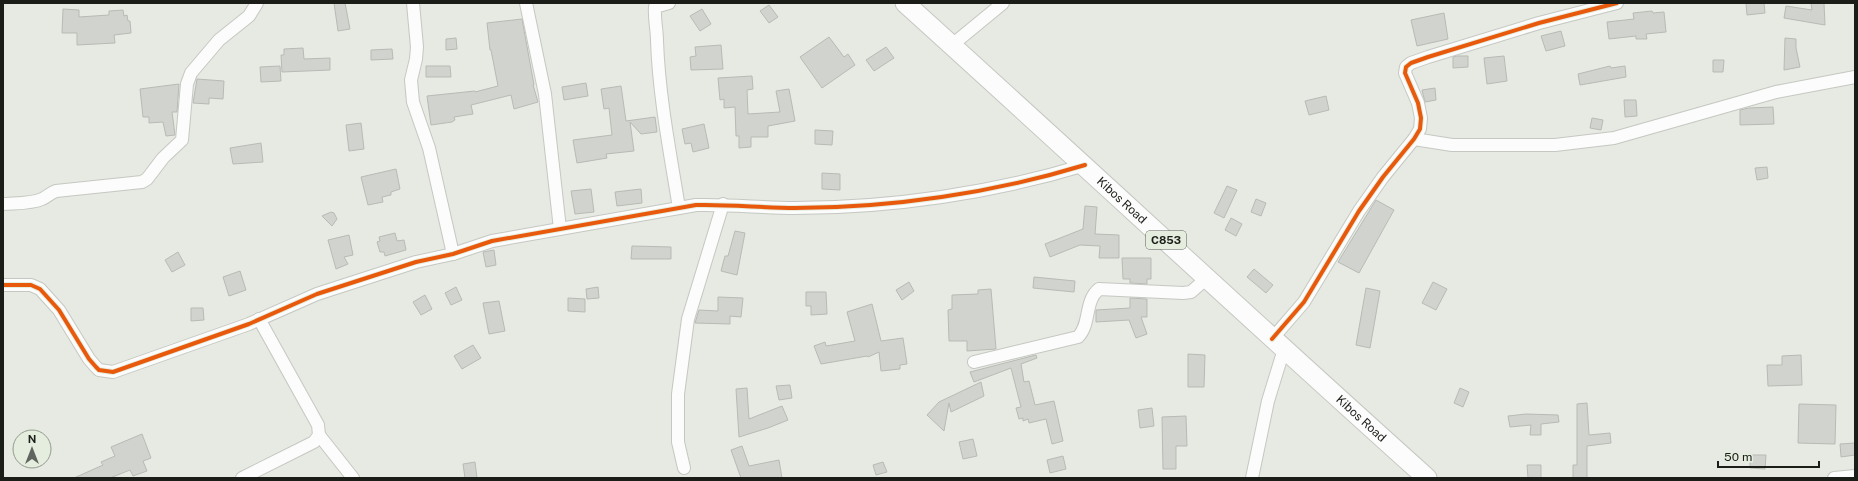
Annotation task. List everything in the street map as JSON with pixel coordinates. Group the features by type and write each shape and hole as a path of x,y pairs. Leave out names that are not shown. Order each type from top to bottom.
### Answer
{"main road":[{"name":"Kibos Road","path":"905,3 1085,165 1278,344 1427,478"}],"street":[{"path":"3,204 37,201 44,199 49,193 56,191 130,184 142,182 147,179 163,158 182,140 187,84 191,73 219,40 249,16 257,3"},
{"path":"413,3 417,47 410,80 413,102 429,148 453,254"},
{"path":"526,3 545,94 560,229"},
{"path":"669,3 655,7 654,19 657,36 658,75 679,208"},
{"path":"952,45 1003,3"},
{"path":"1252,478 1278,344 1359,211 1383,177 1414,140 1420,129 1421,118 1418,103 1405,73 1406,67 1411,63 1539,23 1617,3"},
{"path":"1414,140 1452,146 1554,145 1614,138 1776,92 1855,77"},
{"path":"3,285 31,285 40,289 59,310 89,359 100,370 113,372 259,319 317,294 416,262 453,254 492,241 696,205 723,204 795,208 905,202 945,196 1047,176 1085,165"},
{"path":"684,468 678,442 678,394 688,319 723,204"},
{"path":"974,362 1078,337 1083,329 1090,303 1099,289 1183,293 1191,292 1207,278"},
{"path":"259,319 318,425 319,435 353,478"},
{"path":"242,478 314,442 319,435"},
{"path":"1834,478 1855,476"}],"building":[{"path":"334,3 345,3 350,29 338,31"},
{"path":"1746,3 1764,3 1765,13 1747,15"},
{"path":"1811,3 1824,3 1825,25 1784,18 1786,6 1812,10"},
{"path":"769,5 778,17 769,23 760,11"},
{"path":"63,9 79,10 79,17 109,15 109,11 123,10 124,16 127,15 128,21 130,21 131,33 114,35 115,43 77,45 77,33 62,33"},
{"path":"702,9 711,24 700,31 690,16"},
{"path":"1652,11 1653,13 1664,12 1666,32 1646,34 1647,39 1636,39 1636,36 1609,39 1607,22 1634,19 1633,13"},
{"path":"1444,13 1448,39 1417,46 1411,20"},
{"path":"522,19 533,85 538,102 514,109 511,95 471,105 473,114 454,117 455,120 452,122 431,125 427,96 475,92 498,86 490,50 487,23"},
{"path":"1561,31 1565,46 1546,51 1541,36"},
{"path":"829,37 844,57 848,54 855,65 822,88 800,57"},
{"path":"456,38 457,49 446,50 446,39"},
{"path":"1785,38 1796,39 1796,48 1800,67 1784,70"},
{"path":"721,45 723,69 691,70 690,57 696,56 695,47"},
{"path":"886,47 894,58 874,71 866,60"},
{"path":"303,48 304,59 330,58 330,70 282,72 281,55 284,55 284,49"},
{"path":"392,49 393,59 371,60 371,50"},
{"path":"1468,56 1468,67 1453,68 1453,57"},
{"path":"1504,56 1507,81 1487,84 1484,58"},
{"path":"1713,60 1724,60 1723,72 1713,72"},
{"path":"280,66 281,81 261,82 260,67"},
{"path":"426,66 450,66 451,77 426,77"},
{"path":"1610,66 1611,68 1625,66 1626,77 1580,85 1578,74"},
{"path":"752,76 753,89 747,90 748,114 780,112 776,91 789,89 795,121 768,126 768,137 751,137 751,147 739,148 739,136 736,136 735,107 724,108 724,99 720,100 718,78"},
{"path":"197,79 224,81 223,99 209,98 209,104 193,103"},
{"path":"586,83 588,96 564,100 562,87"},
{"path":"179,84 177,112 172,112 175,135 166,136 163,122 149,123 149,117 143,117 140,89"},
{"path":"621,86 626,121 655,117 657,132 641,134 630,122 634,151 606,154 607,158 577,163 573,140 612,135 609,108 604,109 601,89"},
{"path":"1435,88 1436,100 1425,102 1422,90"},
{"path":"1326,96 1329,110 1309,115 1305,101"},
{"path":"1624,100 1636,100 1637,116 1625,117"},
{"path":"1773,107 1774,124 1740,125 1740,110"},
{"path":"1592,118 1603,120 1601,130 1590,128"},
{"path":"361,123 364,149 349,151 346,125"},
{"path":"704,124 709,148 693,152 691,143 685,144 682,129"},
{"path":"815,130 833,131 832,145 815,144"},
{"path":"261,143 263,162 233,164 230,148"},
{"path":"1767,167 1768,178 1757,180 1755,168"},
{"path":"396,169 400,189 391,192 391,195 382,197 383,202 368,205 361,177"},
{"path":"822,173 840,174 840,190 822,189"},
{"path":"1227,186 1237,190 1224,218 1214,213"},
{"path":"591,189 594,212 575,214 571,191"},
{"path":"641,189 642,203 617,206 615,192"},
{"path":"1256,199 1266,203 1261,216 1251,212"},
{"path":"1376,200 1394,210 1359,273 1338,262"},
{"path":"1085,206 1097,207 1095,234 1119,235 1119,258 1099,258 1100,246 1080,245 1050,257 1045,244 1083,229"},
{"path":"331,212 334,213 337,219 332,226 322,216"},
{"path":"1231,218 1242,224 1236,236 1225,230"},
{"path":"735,231 745,233 737,275 721,271 725,256 728,256"},
{"path":"395,233 397,241 404,240 406,250 385,256 384,252 380,252 377,242 380,241 379,237"},
{"path":"349,235 353,255 344,257 348,264 336,269 328,240"},
{"path":"632,246 671,247 671,259 631,259"},
{"path":"494,250 496,265 486,267 483,252"},
{"path":"178,252 185,265 172,272 165,260"},
{"path":"1122,258 1151,258 1151,279 1147,279 1147,284 1130,283 1130,279 1123,279"},
{"path":"1254,269 1273,285 1266,293 1247,277"},
{"path":"240,271 246,290 229,296 223,277"},
{"path":"1034,277 1075,281 1074,292 1033,288"},
{"path":"909,282 914,291 902,300 896,290"},
{"path":"1433,282 1447,289 1436,310 1422,303"},
{"path":"456,287 462,300 451,305 445,293"},
{"path":"598,287 599,298 587,299 586,289"},
{"path":"1366,288 1380,291 1370,348 1356,345"},
{"path":"991,289 996,349 967,351 967,341 949,341 948,310 952,309 952,295 978,294 978,290"},
{"path":"806,292 826,292 827,314 811,315 811,306 806,306"},
{"path":"425,295 432,309 421,315 413,302"},
{"path":"718,297 743,298 741,317 730,316 730,324 695,323 699,310 718,311"},
{"path":"568,298 585,299 585,312 568,311"},
{"path":"1130,298 1147,299 1147,317 1141,317 1147,334 1136,338 1129,320 1096,322 1096,310 1130,308"},
{"path":"499,301 505,331 489,334 483,303"},
{"path":"872,304 881,341 903,338 907,364 900,365 900,369 881,371 879,352 868,357 821,364 814,346 825,342 826,346 855,341 847,312"},
{"path":"191,308 203,308 204,320 191,321"},
{"path":"473,345 481,358 462,369 454,356"},
{"path":"1188,354 1205,355 1204,387 1188,387"},
{"path":"1036,355 1037,358 1021,364 1024,382 1029,381 1035,405 1054,401 1063,441 1052,444 1046,419 1029,423 1028,419 1023,421 1023,418 1019,419 1016,408 1021,407 1011,368 974,382 970,372"},
{"path":"1801,355 1802,385 1768,386 1767,365 1782,365 1782,356"},
{"path":"981,382 984,396 951,412 949,403 944,431 927,415 939,402"},
{"path":"790,385 792,398 779,400 776,386"},
{"path":"747,388 749,419 782,406 788,420 739,437 736,389"},
{"path":"1460,388 1469,392 1463,407 1454,403"},
{"path":"1587,403 1589,435 1610,433 1611,443 1587,446 1587,478 1573,478 1573,465 1577,465 1577,404"},
{"path":"1799,404 1836,405 1835,444 1798,443"},
{"path":"1152,408 1154,426 1140,428 1138,410"},
{"path":"1526,414 1558,415 1559,422 1541,424 1541,435 1530,435 1531,425 1510,427 1508,416"},
{"path":"1186,416 1187,446 1176,446 1176,469 1163,469 1162,417"},
{"path":"142,434 151,458 143,461 147,471 133,476 130,470 110,478 74,478 103,465 101,462 115,456 111,447"},
{"path":"973,439 977,456 963,459 959,442"},
{"path":"1855,443 1855,455 1841,457 1840,444"},
{"path":"742,446 749,466 779,460 782,478 741,478 731,450"},
{"path":"1750,455 1766,455 1765,469 1750,468"},
{"path":"1063,456 1066,469 1050,473 1047,460"},
{"path":"475,462 477,478 465,478 463,464"},
{"path":"883,462 887,472 876,475 873,465"},
{"path":"1527,465 1541,465 1541,478 1528,478"}],"cycle path":[{"path":"1272,339 1304,302 1359,211 1420,129 1421,118 1418,103 1405,73 1406,67 1411,63 1428,57 1539,23 1617,3"},
{"path":"3,285 31,285 40,289 59,310 89,359 96,367 99,370 113,372 249,324 317,294 416,262 453,254 492,241 696,205 795,208 905,202 1014,184 1085,165"}]}
